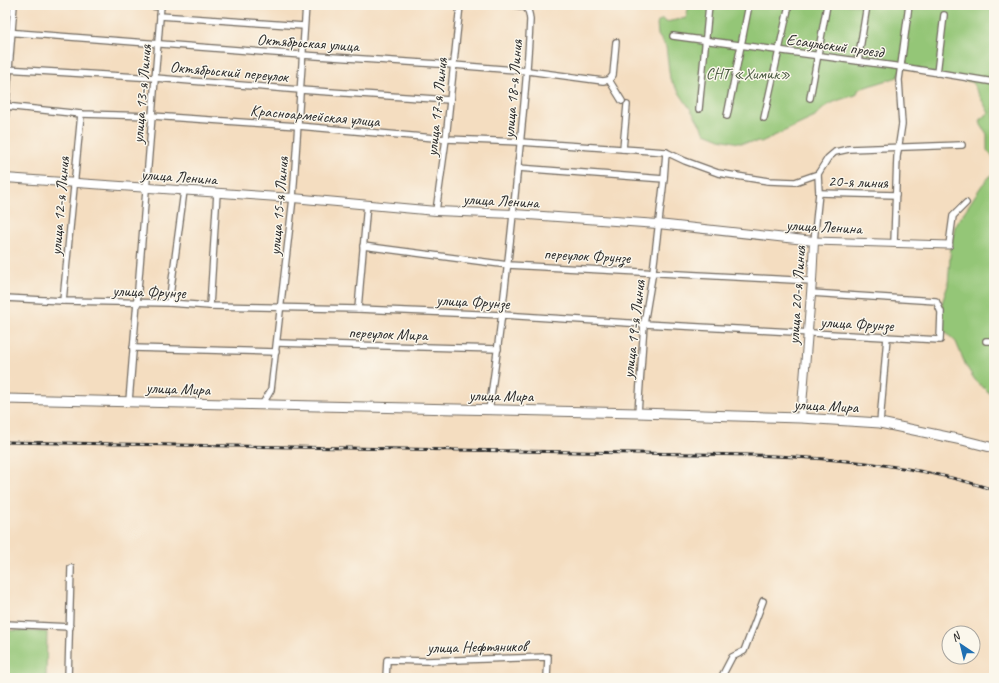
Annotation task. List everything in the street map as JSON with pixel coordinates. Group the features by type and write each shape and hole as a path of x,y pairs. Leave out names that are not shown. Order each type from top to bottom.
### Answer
{"main road":[{"name":"улица Ленина","path":"5,178 293,198 436,211 514,214 658,224 814,241"},
{"name":"улица 20-я Линия","path":"800,418 814,241"},
{"name":"улица Мира","path":"5,399 800,418 880,423 994,448"}],"street":[{"path":"5,120 7,69 14,5"},
{"path":"139,5 161,6"},
{"name":"улица 15-я Линия","path":"262,405 271,390 277,344 293,198 306,5"},
{"name":"улица 17-я Линия","path":"436,211 446,139 460,5"},
{"name":"улица 18-я Линия","path":"488,410 498,349 508,265 528,71 530,12 525,7 515,5"},
{"path":"699,109 709,5"},
{"path":"727,116 750,5"},
{"path":"764,118 789,5"},
{"path":"810,98 827,5"},
{"path":"858,61 867,5"},
{"path":"894,243 899,147 902,124 899,80 909,5"},
{"name":"улица 13-я Линия","path":"129,401 161,6"},
{"path":"937,72 944,15"},
{"path":"160,16 304,26"},
{"name":"Октябрьская улица","path":"5,32 454,65 528,71 602,81 609,80"},
{"name":"Есаульский проезд","path":"673,36 902,66 994,82"},
{"path":"616,42 613,75 609,80 622,100"},
{"name":"Октябрьский переулок","path":"7,69 155,78 450,100"},
{"path":"623,149 627,105"},
{"name":"Красноармейская улица","path":"6,106 81,114 152,116 298,126 446,139 520,142 666,152 685,161 718,173 768,181 795,182 818,174"},
{"name":"улица 12-я Линия","path":"64,301 81,114"},
{"path":"818,174 828,158 835,152 863,148 962,145"},
{"name":"улица 19-я Линия","path":"638,413 644,324 653,271 666,152"},
{"path":"518,168 664,179"},
{"name":"улица 20-я Линия","path":"814,241 819,192 818,174"},
{"path":"169,303 184,191"},
{"name":"20-я линия","path":"819,192 896,194"},
{"path":"210,306 217,193"},
{"name":"улица Ленина","path":"814,241 949,245 953,216 966,203"},
{"path":"358,309 367,204"},
{"name":"переулок Фрунзе","path":"363,246 508,265 653,271 812,281"},
{"name":"улица Фрунзе","path":"5,298 502,315 940,340 941,312 936,301 811,293"},
{"path":"880,423 887,337"},
{"path":"986,341 994,341"},
{"name":"переулок Мира","path":"277,344 498,349"},
{"path":"133,348 276,352"},
{"path":"68,678 71,568"},
{"path":"722,678 732,657 744,651 763,601"},
{"path":"5,624 70,627"},
{"name":"улица Нефтяников","path":"386,678 387,660 426,661 548,658 547,678"}],"green space":[{"name":"СНТ «Химик»","path":"689,5 994,5 994,159 987,150 987,134 981,125 980,119 989,113 972,82 902,67 898,77 859,89 856,95 834,102 824,108 815,117 761,142 739,143 720,139 705,133 670,79 666,47 658,35 657,23 662,19 666,22 686,18"},
{"path":"994,172 994,397 975,380 966,366 956,342 942,329 942,303 948,285 951,244 955,226 982,185"},
{"path":"5,630 47,632 46,678 5,678"}],"railway":[{"path":"5,442 782,456 905,468 965,481 994,490"}]}
